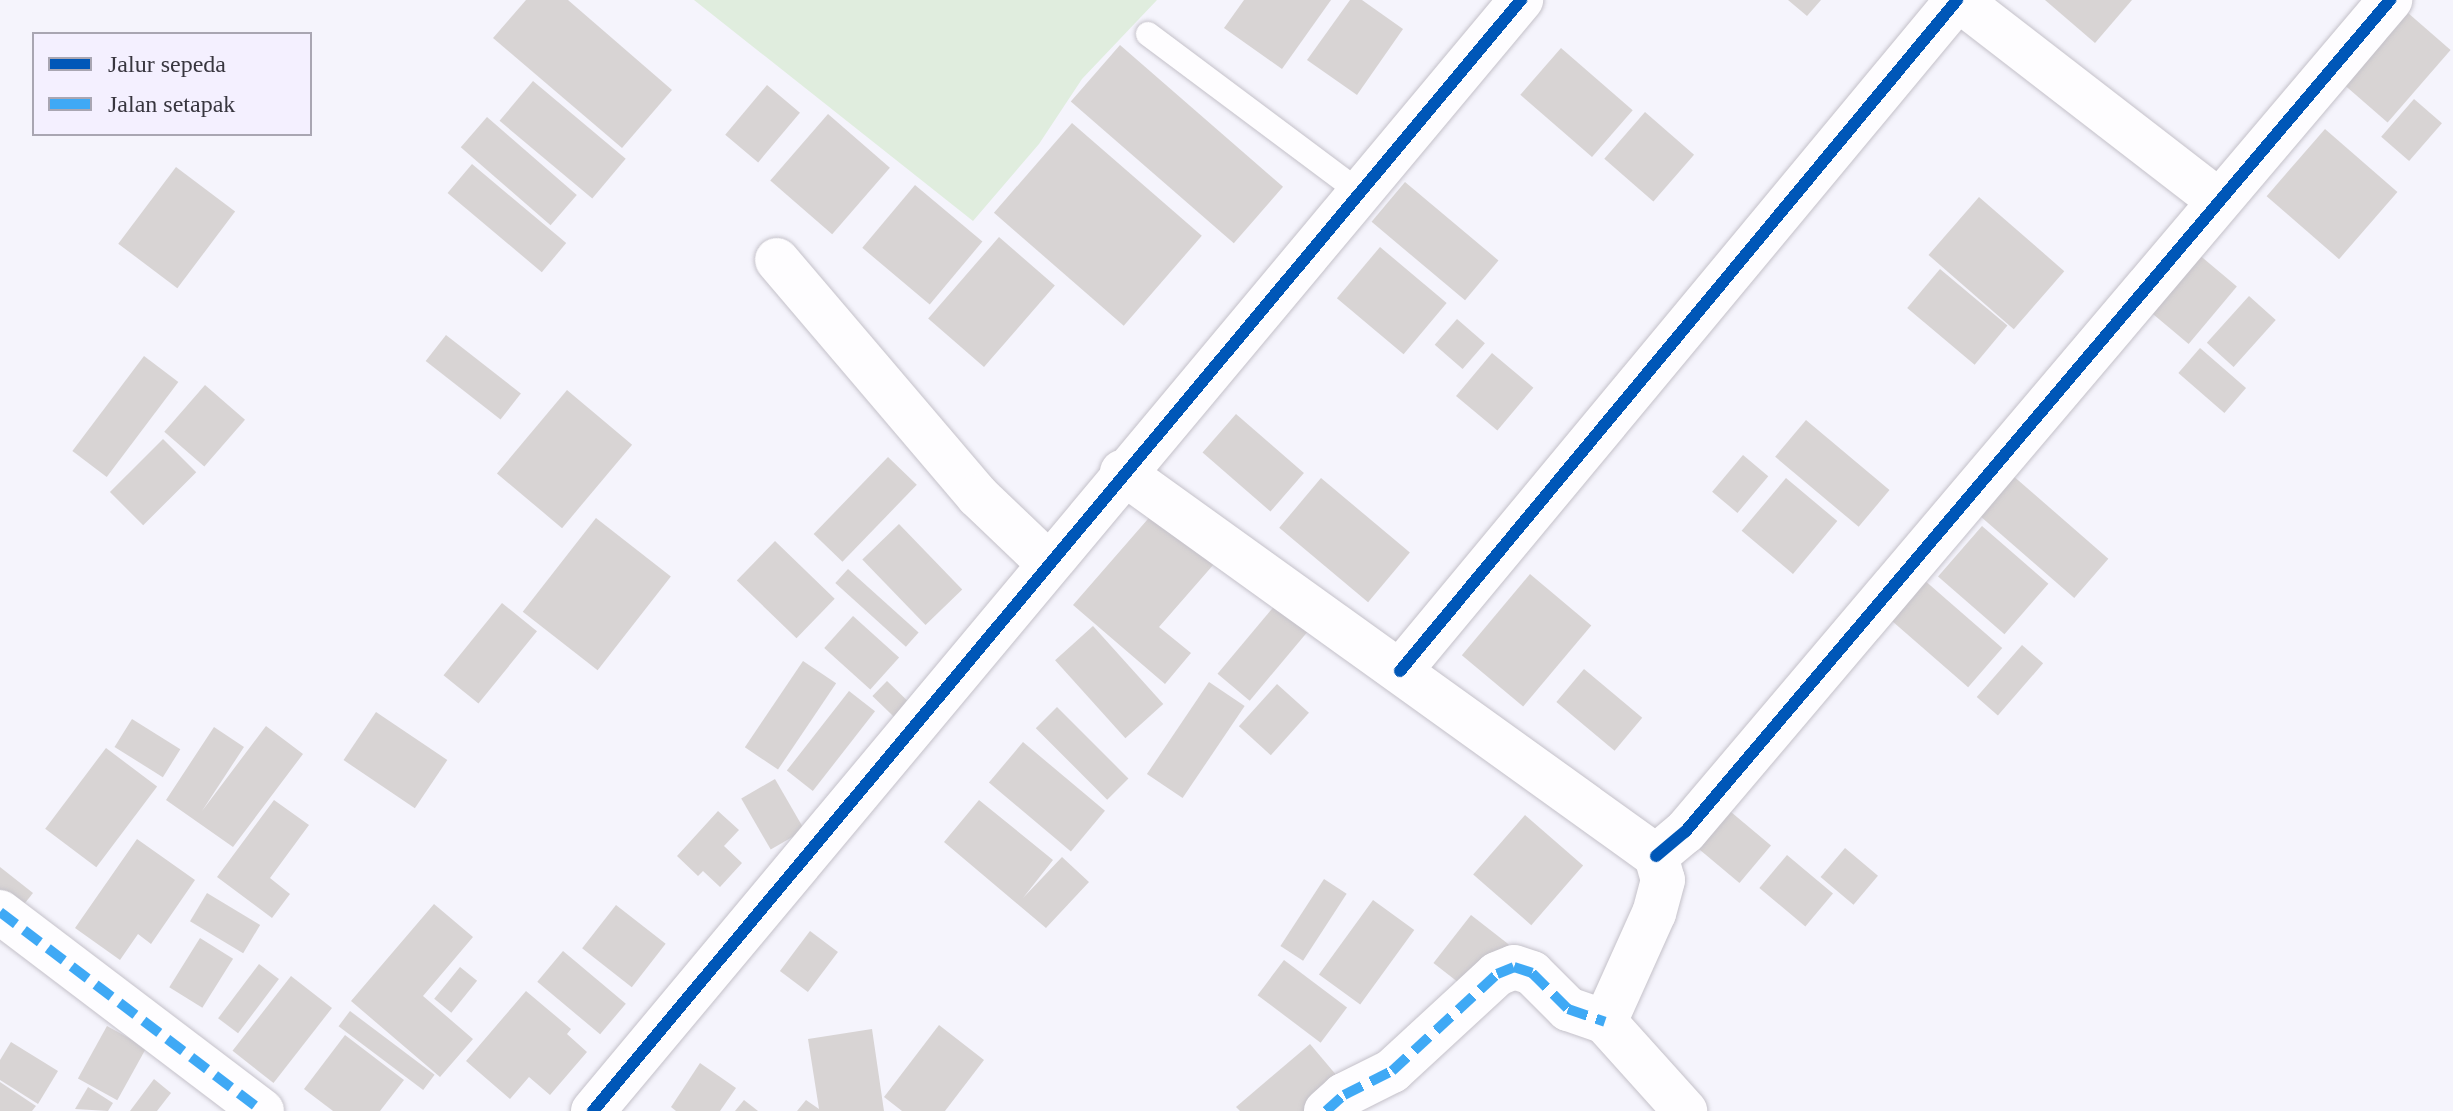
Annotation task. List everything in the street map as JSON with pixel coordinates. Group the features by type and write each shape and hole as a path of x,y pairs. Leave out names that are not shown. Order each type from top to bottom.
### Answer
{"street":[{"path":"593,1111 1122,472 1521,0"},
{"path":"1400,671 1958,0 2218,200"},
{"path":"1656,856 1685,832 2390,0"},
{"path":"777,260 968,486 1047,562"},
{"path":"1122,472 1656,856 1663,880 1654,913 1605,1022"},
{"path":"0,912 262,1111"},
{"path":"1326,1111 1344,1095 1392,1071 1497,974 1514,967 1532,973 1568,1009 1605,1022 1685,1111"}],"lane":[{"path":"1148,34 1358,191"}],"green space":[{"path":"694,0 1157,0 1082,79 1039,144 973,221"}],"building":[{"path":"526,0 568,0 672,90 622,148 493,38"},
{"path":"1244,0 1331,0 1282,69 1224,28"},
{"path":"1350,0 1362,0 1403,29 1357,95 1307,60"},
{"path":"1788,0 1821,0 1807,16"},
{"path":"2045,0 2132,0 2095,43"},
{"path":"2400,6 2451,50 2388,122 2337,78"},
{"path":"1120,45 1283,187 1234,243 1071,102"},
{"path":"1561,48 1633,110 1592,157 1520,95"},
{"path":"533,81 626,159 592,199 500,121"},
{"path":"767,85 800,113 758,162 725,135"},
{"path":"2414,99 2442,123 2409,161 2381,137"},
{"path":"1645,112 1694,155 1653,201 1604,159"},
{"path":"828,114 890,168 832,234 770,180"},
{"path":"487,117 577,195 551,225 461,147"},
{"path":"1072,123 1202,236 1124,326 994,213"},
{"path":"2325,129 2397,192 2339,259 2267,196"},
{"path":"472,164 566,243 542,272 448,193"},
{"path":"176,167 235,212 177,288 118,244"},
{"path":"1405,182 1498,260 1465,300 1372,222"},
{"path":"915,185 982,242 930,304 862,248"},
{"path":"1979,197 2064,271 2014,329 1928,255"},
{"path":"999,237 1055,286 984,367 928,319"},
{"path":"1380,247 1447,303 1404,354 1337,298"},
{"path":"2197,253 2237,286 2189,344 2149,310"},
{"path":"1940,269 2007,326 1975,365 1907,308"},
{"path":"2249,296 2276,320 2234,367 2207,343"},
{"path":"1457,319 1485,343 1463,369 1435,345"},
{"path":"446,335 521,393 501,419 426,361"},
{"path":"2200,348 2246,388 2224,413 2178,373"},
{"path":"1492,353 1533,388 1497,431 1456,396"},
{"path":"144,356 178,382 107,477 72,451"},
{"path":"205,385 245,420 204,467 164,432"},
{"path":"567,390 632,445 562,528 497,473"},
{"path":"1236,414 1304,473 1270,512 1203,452"},
{"path":"1806,420 1889,490 1859,527 1775,457"},
{"path":"163,439 196,472 143,525 110,492"},
{"path":"1743,455 1768,476 1737,513 1712,492"},
{"path":"888,457 917,485 842,562 814,534"},
{"path":"2011,474 2108,559 2074,598 1977,513"},
{"path":"1321,478 1410,553 1368,602 1279,528"},
{"path":"1786,478 1837,521 1793,574 1742,531"},
{"path":"1154,512 1214,564 1159,627 1191,653 1165,684 1073,605"},
{"path":"596,518 671,576 598,670 523,612"},
{"path":"899,524 962,589 926,625 862,559"},
{"path":"1982,526 2048,584 2004,634 1938,577"},
{"path":"775,541 835,599 796,638 737,581"},
{"path":"848,569 919,633 906,647 835,583"},
{"path":"1530,574 1591,625 1523,707 1462,655"},
{"path":"1923,579 2002,648 1968,687 1889,618"},
{"path":"502,603 537,631 478,704 443,675"},
{"path":"1276,604 1308,631 1250,701 1218,674"},
{"path":"853,616 899,657 870,689 824,648"},
{"path":"1093,626 1163,704 1125,738 1055,660"},
{"path":"2022,645 2043,663 1998,715 1977,697"},
{"path":"803,661 836,683 778,770 745,747"},
{"path":"1584,669 1642,718 1615,751 1556,702"},
{"path":"887,681 910,703 895,718 872,696"},
{"path":"1209,682 1245,706 1183,798 1147,774"},
{"path":"1277,684 1309,713 1271,755 1239,726"},
{"path":"849,691 875,711 813,791 787,771"},
{"path":"1057,707 1128,778 1107,800 1036,728"},
{"path":"376,712 447,760 415,808 344,760"},
{"path":"132,719 180,749 163,777 115,747"},
{"path":"266,726 303,754 233,847 166,800 214,727 244,747 202,811"},
{"path":"1023,742 1105,811 1071,851 989,783"},
{"path":"106,748 157,787 96,867 45,829"},
{"path":"775,779 804,830 771,850 741,799"},
{"path":"274,800 309,825 270,878 290,894 272,918 217,877"},
{"path":"979,800 1053,860 1023,898 1062,857 1089,882 1046,928 944,842"},
{"path":"1725,807 1771,846 1739,883 1694,845"},
{"path":"718,811 739,830 724,846 742,863 720,887 703,871 698,876 677,856"},
{"path":"1525,815 1583,866 1531,925 1473,875"},
{"path":"137,839 195,880 151,944 138,934 120,960 75,928"},
{"path":"1845,848 1878,876 1854,905 1821,877"},
{"path":"1787,855 1833,894 1805,927 1759,888"},
{"path":"0,867 33,893 17,913 0,899"},
{"path":"1324,879 1347,894 1303,961 1280,946"},
{"path":"207,893 260,925 243,953 190,921"},
{"path":"1373,900 1414,930 1360,1004 1319,974"},
{"path":"434,904 473,937 423,996 473,1039 440,1077 351,1001"},
{"path":"616,905 666,944 632,987 582,948"},
{"path":"1471,915 1509,945 1471,993 1433,963"},
{"path":"810,931 838,952 808,992 780,971"},
{"path":"200,938 233,959 202,1008 169,987"},
{"path":"563,951 626,1004 600,1034 537,982"},
{"path":"1284,960 1347,1008 1321,1043 1258,995"},
{"path":"259,964 279,979 238,1033 218,1018"},
{"path":"460,967 477,981 451,1013 434,999"},
{"path":"291,976 332,1008 273,1083 233,1051"},
{"path":"526,991 571,1029 567,1034 587,1052 550,1095 529,1077 510,1099 466,1061"},
{"path":"350,1011 435,1075 423,1090 339,1026"},
{"path":"939,1025 984,1060 945,1111 902,1111 884,1097"},
{"path":"107,1026 146,1048 117,1100 78,1078"},
{"path":"872,1029 884,1111 797,1111 806,1100 819,1109 808,1039"},
{"path":"345,1035 404,1080 380,1111 333,1111 304,1089"},
{"path":"11,1042 58,1071 38,1104 0,1080 0,1060"},
{"path":"1310,1044 1343,1083 1310,1111 1240,1111 1236,1107"},
{"path":"700,1063 736,1088 720,1111 676,1111 671,1107"},
{"path":"154,1079 171,1093 157,1111 130,1111"},
{"path":"0,1082 36,1106 32,1111 0,1111"},
{"path":"88,1087 113,1103 108,1111 75,1109"},
{"path":"744,1100 758,1111 735,1111"}],"marked path":[{"path":"0,912 262,1111"},
{"path":"1326,1111 1344,1095 1392,1071 1497,974 1514,967 1532,973 1568,1009 1605,1022"}],"cycle path":[{"path":"593,1111 1521,0"},
{"path":"1400,671 1957,0"},
{"path":"1656,856 1685,832 2390,0"}]}
